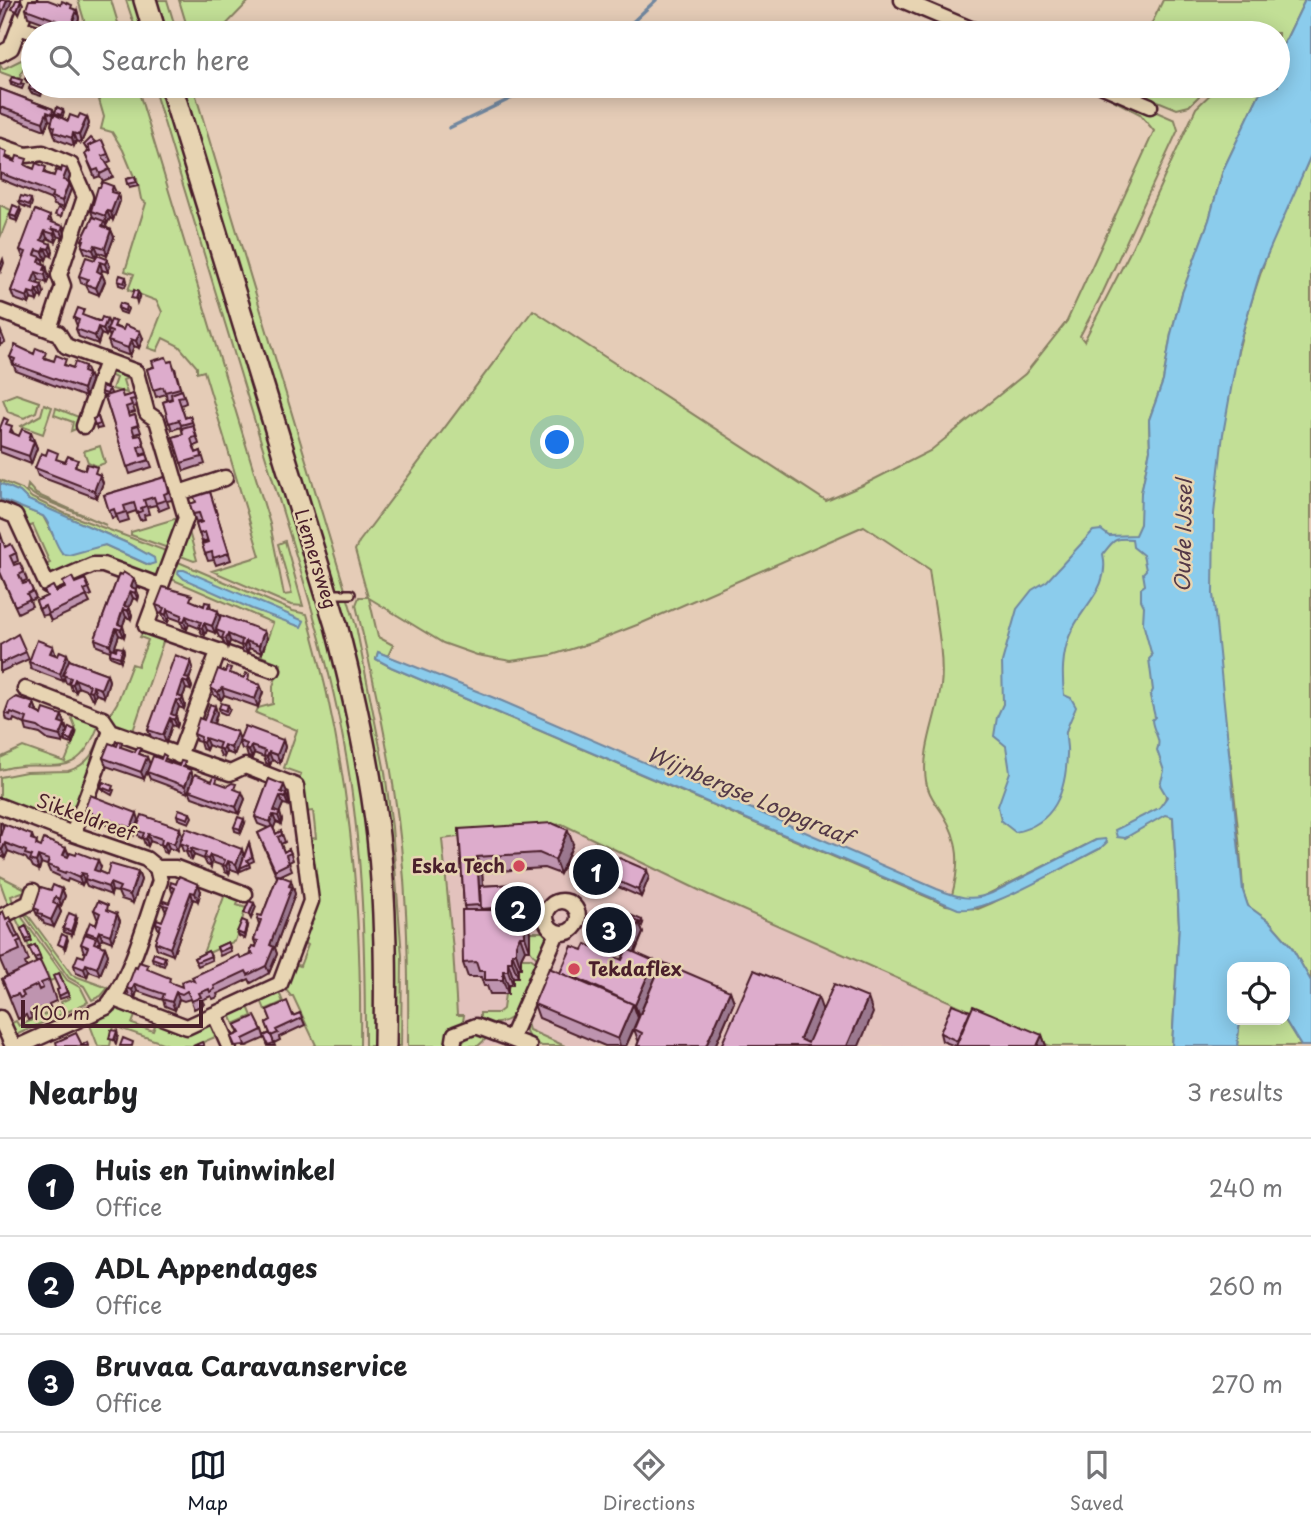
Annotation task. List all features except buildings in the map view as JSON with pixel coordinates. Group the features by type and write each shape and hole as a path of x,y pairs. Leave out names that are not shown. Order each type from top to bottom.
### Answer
{"main road":[{"path":"145,0 151,21"},
{"name":"Liemersweg","path":"175,98 327,594 357,708 378,837 385,958 385,1046"}],"street":[{"path":"21,21 29,0"},
{"path":"902,0 952,21"},
{"path":"4,49 21,22"},
{"path":"1131,98 1150,106"},
{"path":"0,146 26,155 43,153 71,165 85,197 59,275 63,286 49,329"},
{"path":"0,311 58,333 66,346 136,372 146,413 157,420 186,518 146,626 273,670"},
{"path":"84,426 107,361"},
{"path":"178,492 225,478"},
{"path":"0,510 15,516 47,585 93,565 103,565 160,586"},
{"path":"179,756 218,652"},
{"path":"25,689 103,719 111,731 179,756 230,773 245,766 296,786 310,901 280,984 187,1027 114,999"},
{"path":"73,834 111,731"},
{"name":"Sikkeldreef","path":"0,806 146,859 157,868 176,868 245,894"},
{"path":"20,1046 107,1007 114,999 124,980 160,881 157,868"},
{"path":"0,917 29,903 33,891"},
{"path":"511,1038 557,933"},
{"path":"215,1015 229,1046"},
{"path":"0,1018 13,1046"},
{"path":"453,1046 455,1034 476,1026 529,1046"}],"lane":[{"path":"327,594 351,594"}],"shaded area":[{"path":"377,655 964,905 1198,791 1202,1046 414,1046 410,862"}],"green space":[{"path":"78,0 111,0 117,21 84,21"},
{"path":"126,0 138,0 144,21 133,21"},
{"path":"155,0 167,0 173,21 161,21"},
{"path":"179,0 250,0 230,21 185,21"},
{"path":"1163,0 1305,0 1290,31 1290,21 1153,21"},
{"path":"21,60 19,79 0,72 0,64 3,69"},
{"path":"98,98 141,98 270,524 284,595 292,594 278,544 285,541 303,606 291,605 212,571 260,556 204,371 197,373 197,367 179,346 163,338 157,351 148,348 162,312 157,301 128,290 134,274 125,271 146,203 141,199 137,179 123,150 112,132 101,129 104,117"},
{"path":"157,98 168,98 332,632 370,834 379,1046 365,1046 360,868 347,761 331,681 298,562"},
{"path":"184,98 197,98 356,626 385,772 392,827 402,956 401,1046 392,1046 380,802"},
{"path":"1110,98 1125,98 1175,120 1178,130 1080,336 1084,341 1129,254 1196,108 1206,98 1257,98 1223,170 1209,220 1182,293 1163,381 1149,420 1150,450 1141,493 1144,559 1148,563 1145,609 1155,655 1152,663 1153,690 1165,766 1166,794 1157,812 1125,838 1165,814 1173,817 1179,925 1172,1046 1050,1046 709,895 562,824 442,839 457,1015 464,1015 463,1022 447,1046 408,1046 407,948 401,849 385,739 356,605 359,597 368,597 355,550 533,310 826,501 930,451 1025,374 1067,321 1154,131 1140,114","holes":["864,526 929,569 940,644 941,686 927,745 925,769 929,790 953,834 957,863 952,895 966,899 980,898 1096,840 1102,840 1101,848 978,909 946,905 391,667 376,659 378,652 388,656 393,645 378,637 369,598 443,643 477,655 511,661 552,655 591,643"]},
{"path":"1150,98 1197,98 1189,106 1177,109"},
{"path":"1311,155 1311,981 1291,946 1270,922 1248,906 1243,891 1219,669 1212,555 1222,431 1238,350 1266,257"},
{"path":"0,205 11,210 0,238"},
{"path":"113,371 131,377 123,380 127,393 112,389 116,378 110,375"},
{"path":"16,394 39,402 36,412 24,418 8,412 3,399"},
{"path":"44,404 52,407 43,434 21,426 41,415"},
{"path":"56,408 81,418 76,429 71,431 73,422 54,415"},
{"path":"100,446 105,463 97,466 88,462 84,451"},
{"path":"0,480 64,513 166,551 168,554 159,574 152,577 106,561 51,577 43,566 50,563 33,525 26,528 0,505 0,499 43,516 63,554 105,545 149,565 154,558 127,543 28,500 20,492 0,483"},
{"path":"28,485 36,494 106,525 37,497 27,490"},
{"path":"181,517 168,548 131,535 131,532"},
{"path":"188,528 197,560 194,561 175,554"},
{"path":"176,561 293,611 307,614 333,722 350,828 358,935 360,1046 314,1046 316,1045 293,996 283,986 292,963 300,966 308,945 300,941 315,902 308,839 316,838 313,811 305,812 298,781 301,774 284,768 297,730 256,713 258,708 273,704 273,686 281,664 261,656 273,623 169,578"},
{"path":"143,632 164,639 132,734 115,726 109,716 132,664 138,666 148,640 140,637"},
{"path":"73,715 99,724 90,744 80,756 70,763 59,765 18,766 0,770 0,758 23,747 65,762 77,732"},
{"path":"101,732 103,735 74,820 69,819 67,825 0,798 0,777 26,772 68,771 75,768 90,756"},
{"path":"173,873 240,896 237,905 246,908 235,941 202,956 225,894 172,875"},
{"path":"0,876 28,890 24,897 22,892 11,896 14,905 9,907 0,882"},
{"path":"18,912 67,980 81,988 88,1002 65,1013 61,1002 70,998 60,977 50,981 47,973 40,971 14,914"},
{"path":"23,913 28,915 72,975 108,988 101,996 92,1000 84,986 69,978"},
{"path":"530,932 546,932 547,935 538,960 530,950"},
{"path":"521,958 530,958 536,962 512,1017 496,1023 480,1019 480,1013 498,1013 503,1009 505,994 521,967"},
{"path":"551,982 543,986 527,1023 529,1030 565,1046 542,1046 532,1042 527,1035 526,1027 527,1018 541,983"},
{"path":"278,990 283,1002 265,1010 260,997"},
{"path":"247,1004 252,1016 234,1024 229,1012"},
{"path":"59,1008 62,1014 18,1034 14,1034 8,1025 16,1021 19,1026"},
{"path":"118,1009 136,1013 132,1024 153,1031 157,1021 208,1022 214,1024 220,1035 194,1046 171,1046 114,1026 110,1046 98,1046 90,1025"},
{"path":"1239,1025 1288,1025 1301,1046 1237,1046"},
{"path":"481,1033 489,1036 478,1046 460,1046 469,1036"}],"water":[{"name":"Oude IJssel","path":"1305,0 1311,0 1311,155 1261,269 1239,344 1223,434 1214,514 1213,594 1243,891 1248,906 1270,922 1291,946 1311,981 1311,1046 1301,1046 1288,1025 1290,962 1227,962 1227,1025 1239,1025 1237,1046 1172,1046 1179,925 1173,817 1165,815 1125,838 1117,837 1115,830 1159,808 1167,797 1160,785 1164,771 1152,720 1155,717 1150,696 1153,690 1149,659 1152,656 1143,623 1141,588 1145,585 1143,573 1146,570 1143,555 1133,547 1132,539 1115,541 1103,554 1103,578 1099,588 1074,626 1067,644 1063,666 1064,695 1071,698 1076,707 1066,732 1066,768 1061,793 1049,814 1040,822 1015,832 1001,821 998,806 1010,772 1006,746 994,736 997,717 1003,704 1002,662 1017,609 1032,590 1047,581 1093,531 1101,530 1109,536 1135,535 1140,524 1141,493 1150,450 1149,420 1163,381 1182,293 1209,220 1223,170 1257,98 1290,98 1290,31"},
{"path":"0,483 20,492 28,500 127,543 154,558 155,563 149,565 105,545 69,555 63,554 43,516 0,499"},
{"path":"179,570 304,621 301,627 252,609 184,579 178,573"},
{"path":"378,652 502,701 958,896 971,898 992,893 1096,840 1105,839 1107,842 1101,848 1008,896 988,904 958,909 391,667 376,659"}],"waterway":[{"path":"634,21 656,0"},
{"path":"449,128 512,98"}],"place":[{"name":"Eska Tech","path":"519,866"},
{"name":"Huis en Tuinwinkel","path":"596,872"},
{"name":"ADL Appendages","path":"518,909"},
{"name":"Bruvaa Caravanservice","path":"609,930"},
{"name":"Tekdaflex","path":"574,969"}],"water label":[{"name":"Wijnbergse Loopgraaf","path":"749,796"}]}
